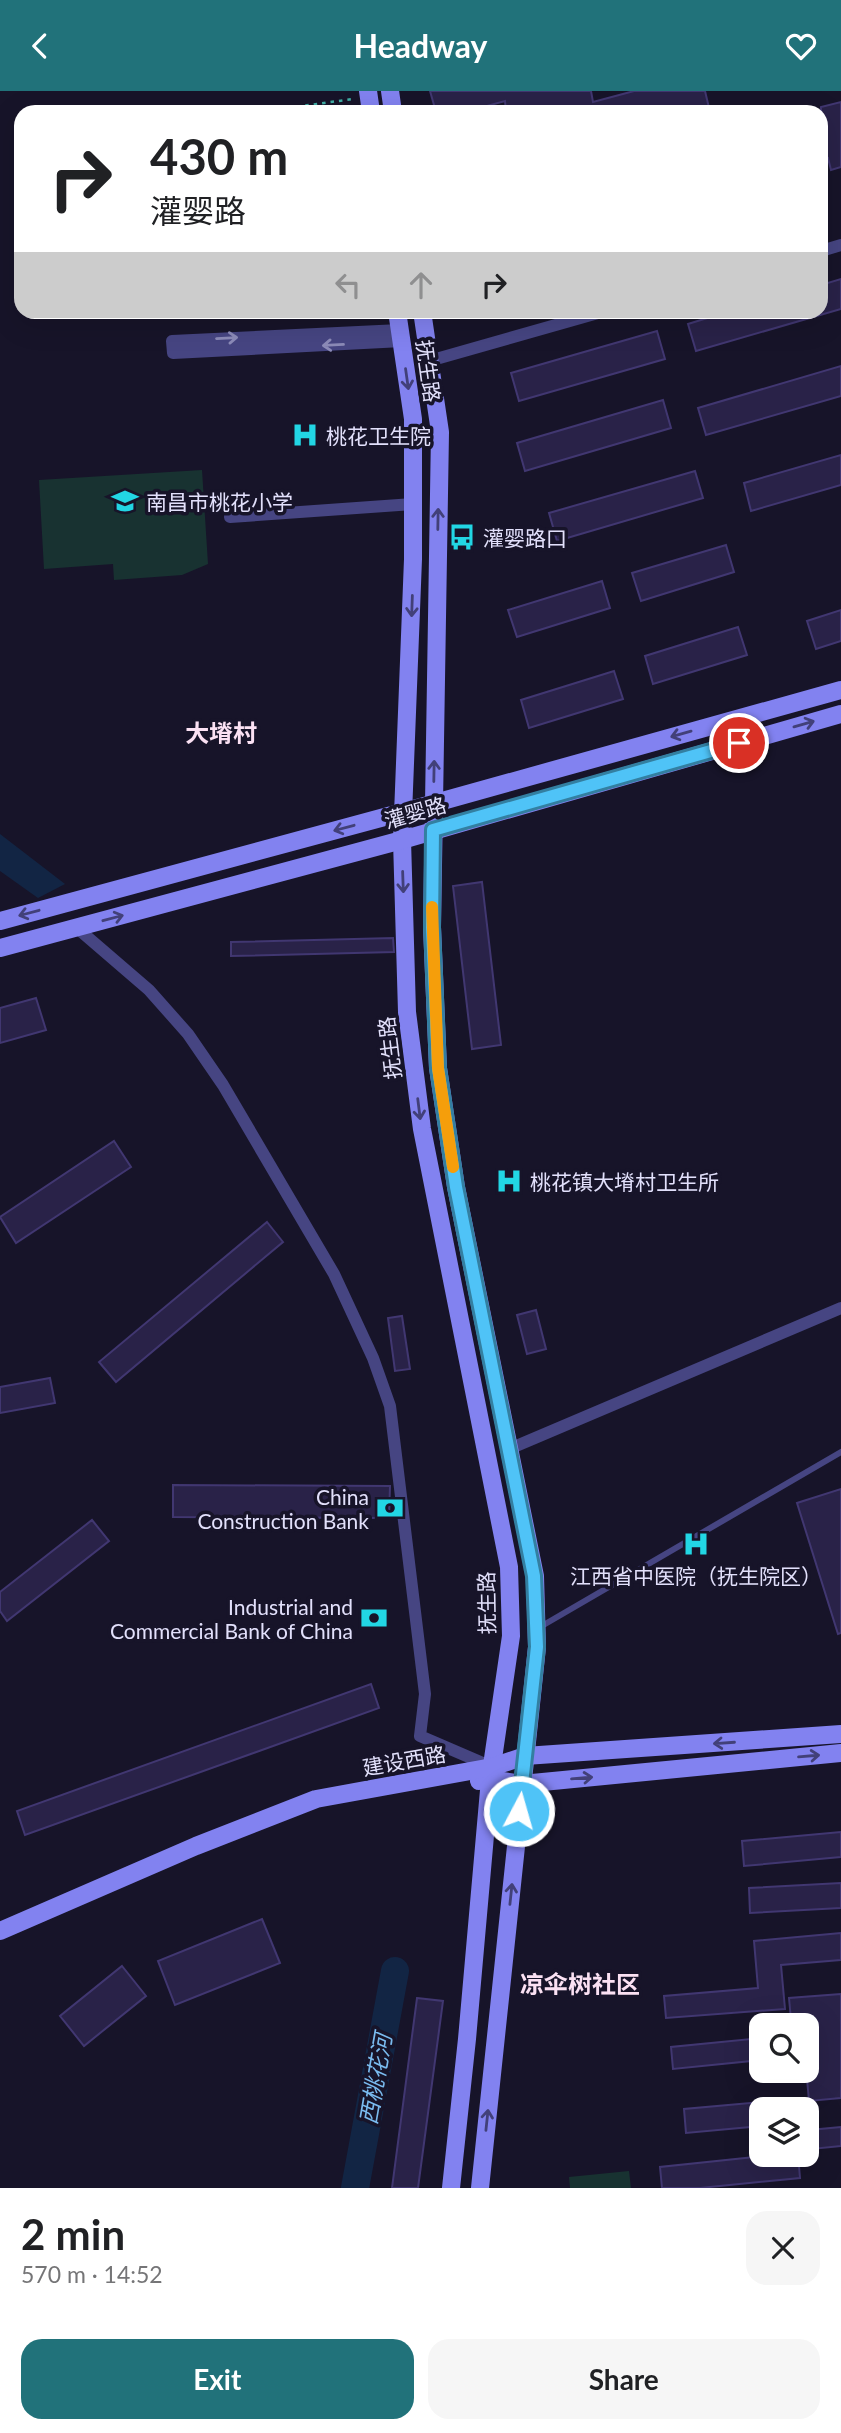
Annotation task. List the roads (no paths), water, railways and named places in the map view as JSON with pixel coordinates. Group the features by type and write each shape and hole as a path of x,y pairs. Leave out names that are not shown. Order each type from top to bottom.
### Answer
{"main road":[{"name":"抚生路","path":"398,319 413,419 413,559 402,840 407,1012 422,1129 509,1567 511,1636 491,1773 452,2188"},
{"name":"抚生路","path":"423,319 440,432 432,927 438,1068 456,1187 534,1576 537,1647 480,2188"},
{"name":"灌婴路","path":"0,921 841,690"},
{"name":"灌婴路","path":"0,948 402,840 841,714"},
{"name":"建设西路","path":"0,1942 200,1856 319,1810 491,1773 525,1756 841,1734"},
{"name":"建设西路","path":"0,1931 196,1846 316,1799 491,1773 522,1784 841,1753"}],"street":[{"path":"429,361 577,319"},
{"path":"401,336 173,353 172,341 401,336"},
{"path":"230,517 413,504"},
{"path":"77,927 149,990 188,1034 223,1085 334,1274 373,1358 390,1406 425,1694 420,1736 491,1773"},
{"path":"509,1449 841,1308"}],"lane":[{"path":"536,1629 841,1452"}],"water":[{"path":"0,834 65,884 38,898 0,871"}],"waterway":[{"name":"西桃花河","path":"355,2188 395,1971"}],"place":[{"name":"桃花卫生院","path":"305,435"},
{"name":"南昌市桃花小学","path":"125,501"},
{"name":"灌婴路口","path":"462,537"},
{"name":"桃花镇大塉村卫生所","path":"509,1181"},
{"name":"China Construction Bank","path":"390,1508"},
{"name":"江西省中医院（抚生院区）","path":"696,1544"},
{"name":"Industrial and Commercial Bank of China","path":"374,1618"}],"district":[{"name":"大塉村","path":"221,732"},
{"name":"凉伞树社区","path":"580,1983"}]}
